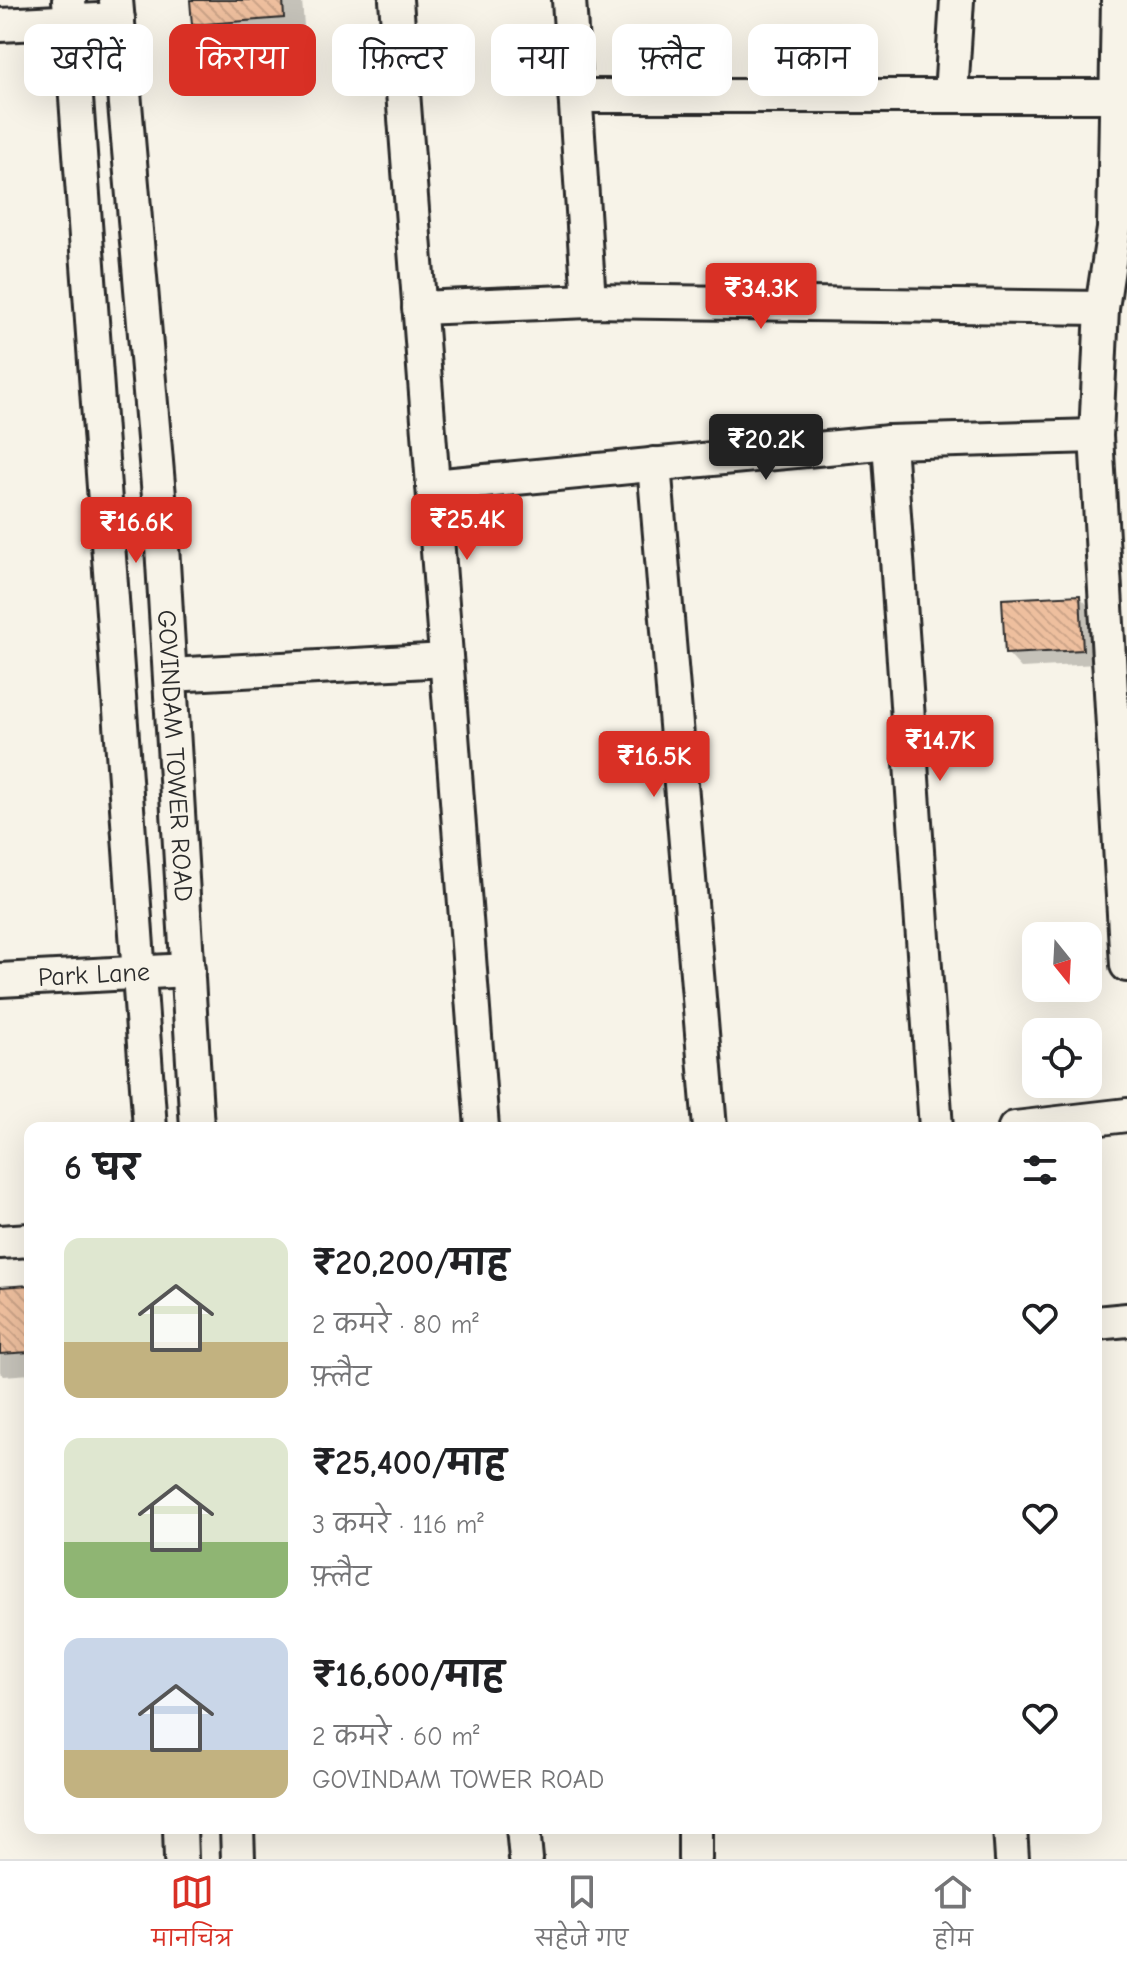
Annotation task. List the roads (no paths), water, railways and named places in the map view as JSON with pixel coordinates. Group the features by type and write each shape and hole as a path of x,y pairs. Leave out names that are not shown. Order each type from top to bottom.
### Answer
{"street":[{"path":"396,0 482,1122"},
{"path":"569,0 571,24"},
{"path":"951,95 957,0"},
{"path":"1118,0 1115,96 1121,227 1102,308 1096,436 1127,965"},
{"path":"0,25 70,11 117,10"},
{"name":"GOVINDAM TOWER ROAD","path":"117,10 159,496 197,1122"},
{"name":"GOVINDAM TOWER ROAD","path":"70,11 150,1122"},
{"path":"577,96 589,301"},
{"path":"596,96 1115,96"},
{"path":"419,308 589,301 1102,308"},
{"path":"433,486 889,442 1096,436"},
{"path":"889,442 936,1122"},
{"path":"654,464 709,1122"},
{"path":"170,675 446,660"},
{"name":"Park Lane","path":"0,980 188,970"},
{"path":"1067,1122 1127,1115"},
{"path":"0,1242 24,1240"},
{"path":"1102,1322 1127,1320"},
{"path":"180,1834 181,1859"},
{"path":"237,1834 238,1859"},
{"path":"524,1834 526,1859"},
{"path":"695,1834 695,1859"},
{"path":"1010,1834 1012,1859"}]}
